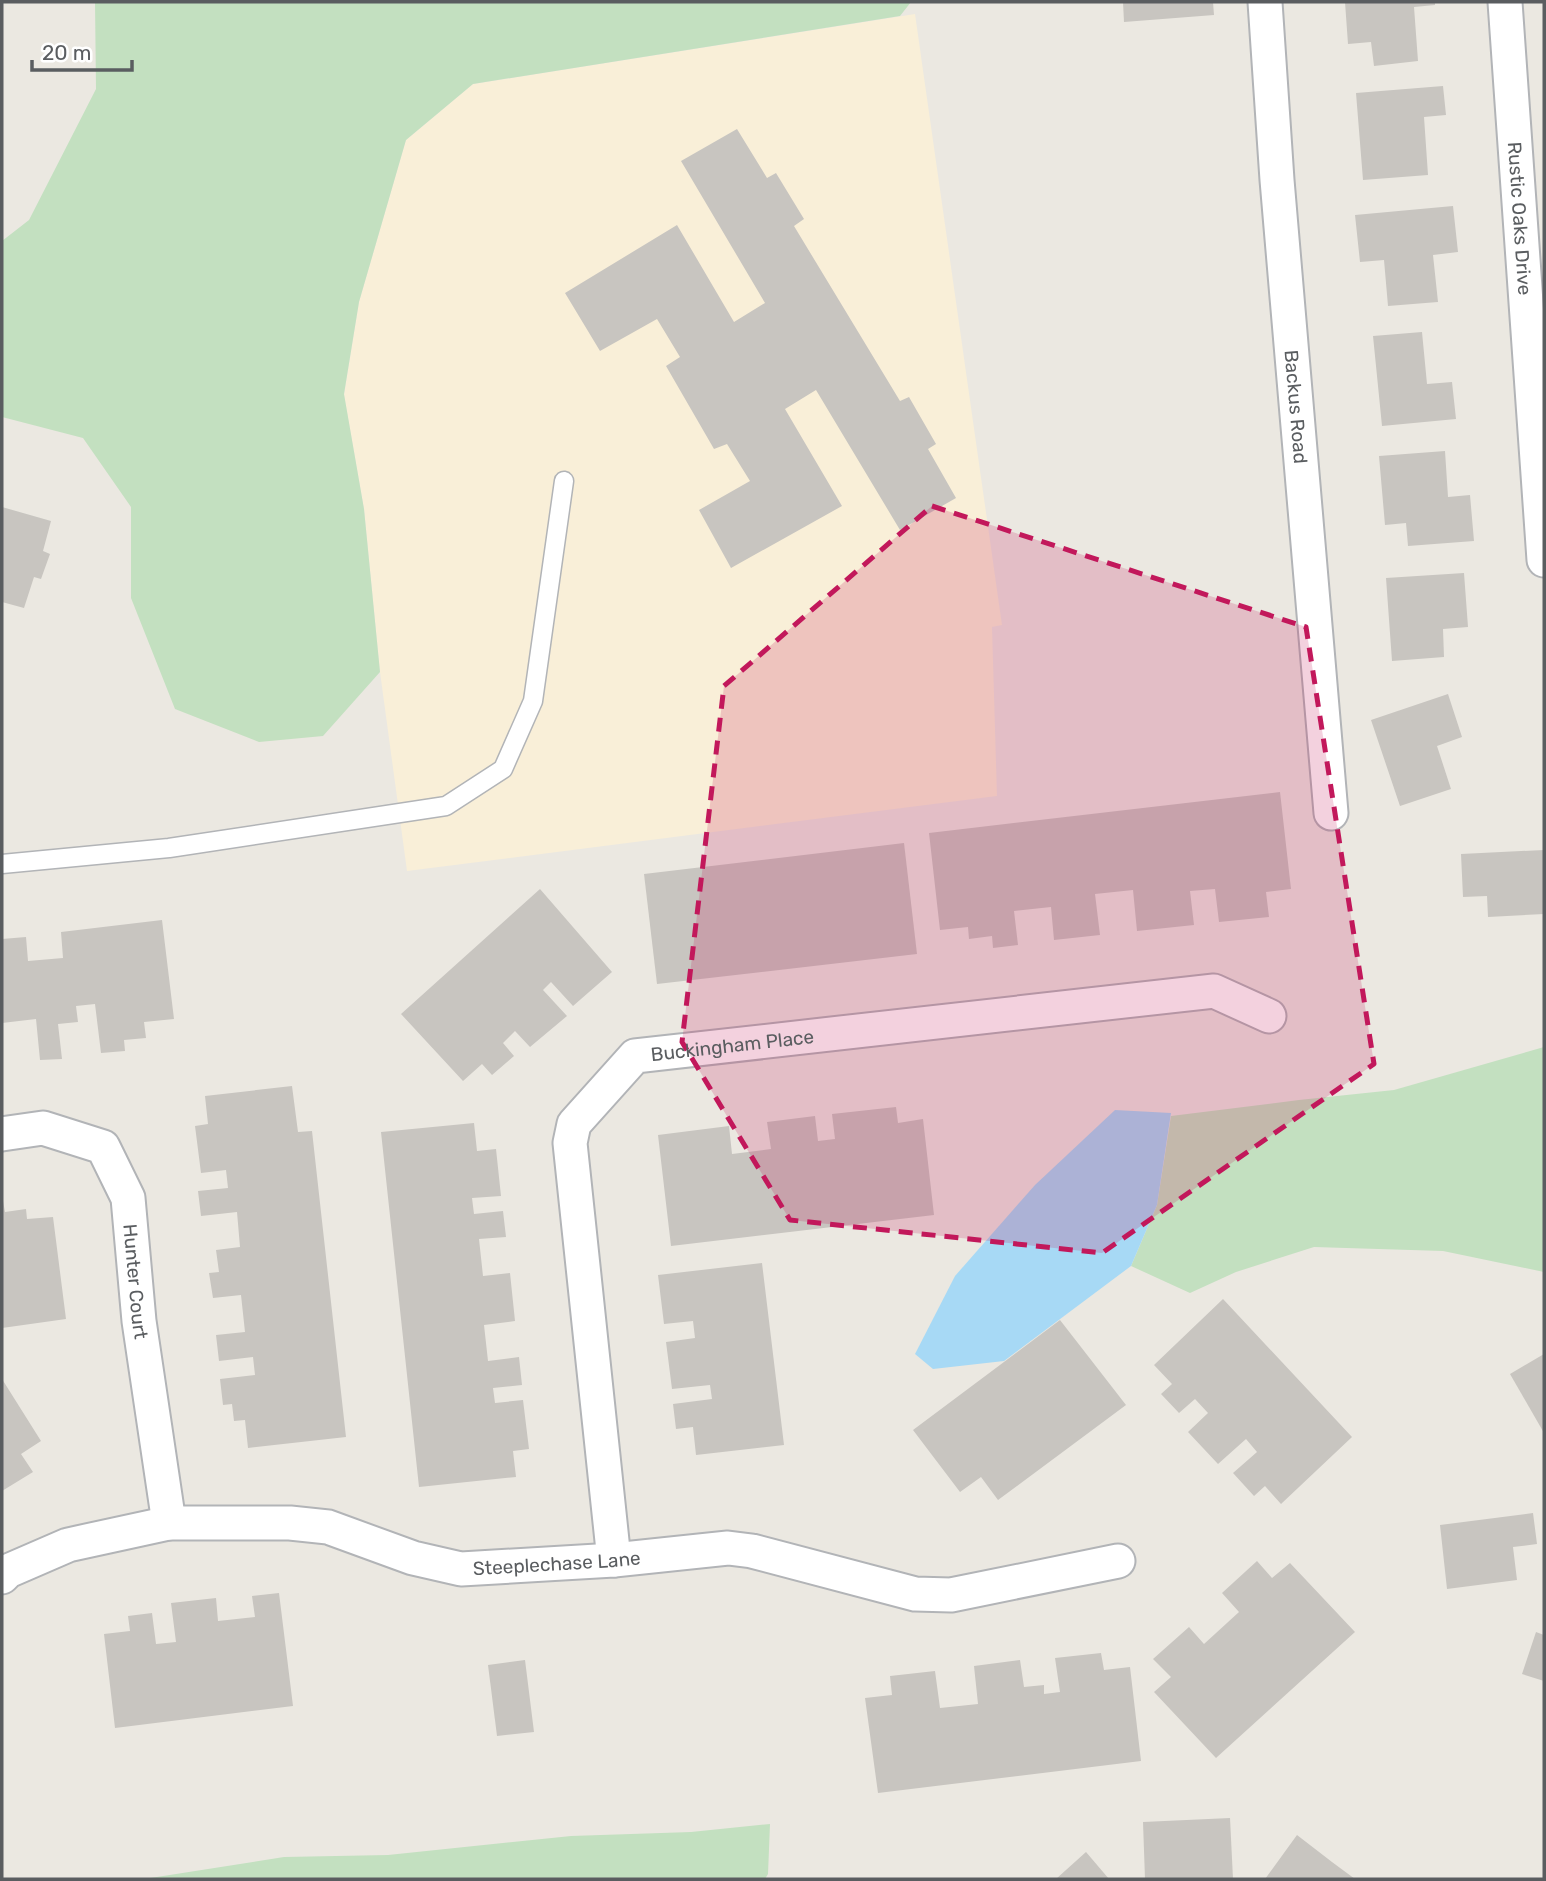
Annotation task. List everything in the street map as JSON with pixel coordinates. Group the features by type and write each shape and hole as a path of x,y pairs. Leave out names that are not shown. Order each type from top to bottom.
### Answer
{"street":[{"name":"Backus Road","path":"1265,2 1277,180 1331,813"},
{"name":"Rustic Oaks Drive","path":"1505,2 1535,275 1544,560"},
{"name":"Buckingham Place","path":"614,1560 570,1143 574,1124 635,1056 1214,990 1269,1016"},
{"name":"Hunter Court","path":"2,1133 43,1128 103,1147 128,1198 139,1321 169,1523"},
{"name":"Steeplechase Lane","path":"2,1577 8,1571 68,1545 169,1523 290,1523 328,1527 413,1558 461,1569 614,1560 727,1548 752,1551 915,1594 939,1595 951,1595 1118,1561"}],"lane":[{"path":"2,864 169,848 446,806 503,769 533,701 565,481"}],"highlighted area":[{"path":"932,506 1306,627 1374,1064 1102,1253 790,1220 682,1042 724,686"}],"shaded area":[{"path":"915,14 1002,625 992,627 997,796 407,871 380,672 364,509 344,395 359,302 406,140 473,84"}],"green space":[{"path":"95,2 911,2 900,16 473,84 406,140 359,302 344,394 364,509 380,672 323,736 259,742 175,709 131,598 131,507 83,438 2,417 2,241 29,220 96,89"},
{"path":"1544,1047 1544,1272 1443,1251 1314,1247 1236,1272 1190,1293 1131,1266 1157,1205 1171,1116 1394,1090"},
{"path":"770,1824 768,1874 765,1879 144,1879 284,1857 388,1855 571,1836 691,1832"}],"water":[{"path":"1115,1110 1171,1113 1157,1205 1131,1266 1004,1361 933,1369 915,1354 955,1276 1035,1185"}],"building":[{"path":"1123,2 1213,2 1214,15 1124,22"},
{"path":"1345,2 1435,2 1435,5 1414,7 1418,61 1374,66 1371,42 1348,44"},
{"path":"1443,86 1446,115 1424,117 1428,175 1363,180 1356,93"},
{"path":"737,129 767,178 776,173 804,219 794,226 900,401 909,397 936,444 928,449 956,498 900,530 816,390 785,409 842,506 731,568 699,510 750,481 727,444 714,449 666,366 680,357 657,319 600,351 565,293 677,225 734,322 765,303 681,161"},
{"path":"1453,206 1458,252 1433,255 1438,302 1388,306 1384,260 1360,262 1355,215"},
{"path":"1422,332 1427,384 1452,382 1456,419 1382,426 1373,336"},
{"path":"1445,451 1448,497 1470,495 1474,541 1408,546 1406,523 1385,525 1379,456"},
{"path":"2,507 51,521 43,551 50,554 41,579 34,577 24,608 2,602"},
{"path":"1464,573 1468,627 1443,629 1444,657 1392,661 1386,578"},
{"path":"1448,694 1462,737 1437,746 1451,789 1400,806 1371,720"},
{"path":"1280,792 1291,889 1266,892 1269,917 1219,922 1215,889 1190,891 1194,925 1137,931 1133,890 1095,894 1100,935 1054,940 1051,907 1014,911 1018,945 993,948 992,936 969,939 968,927 940,930 929,833"},
{"path":"904,843 917,954 657,984 644,874"},
{"path":"1544,850 1544,914 1488,917 1487,896 1463,897 1461,854"},
{"path":"540,889 612,972 573,1006 551,982 543,990 567,1016 530,1047 515,1031 503,1043 514,1056 492,1075 482,1064 463,1081 401,1014"},
{"path":"162,920 174,1019 144,1022 146,1038 124,1040 125,1051 101,1053 95,1004 76,1006 78,1022 58,1024 62,1059 40,1060 36,1019 2,1023 2,939 26,937 28,961 63,958 61,932"},
{"path":"292,1086 298,1132 312,1131 346,1437 248,1448 245,1420 234,1421 232,1404 223,1405 220,1379 255,1375 253,1357 219,1361 216,1335 245,1332 241,1295 213,1298 209,1273 219,1272 216,1250 240,1247 237,1212 201,1216 198,1191 228,1188 226,1170 201,1173 195,1126 208,1124 205,1096"},
{"path":"896,1107 898,1123 923,1119 934,1215 671,1246 658,1135 729,1126 732,1154 771,1149 767,1122 815,1116 818,1141 835,1139 832,1114"},
{"path":"474,1123 477,1151 496,1149 501,1196 472,1198 474,1214 503,1211 506,1237 479,1239 483,1276 510,1273 515,1321 484,1325 488,1361 519,1357 522,1385 493,1388 495,1403 523,1400 529,1449 513,1451 516,1477 419,1487 381,1132"},
{"path":"2,1201 5,1212 26,1209 27,1219 53,1217 66,1319 2,1328"},
{"path":"762,1263 784,1445 696,1455 693,1427 676,1429 673,1404 712,1399 710,1385 672,1389 666,1342 695,1338 693,1321 664,1324 658,1275"},
{"path":"1223,1299 1352,1437 1281,1504 1265,1486 1254,1496 1233,1473 1257,1452 1246,1439 1218,1464 1188,1432 1208,1413 1195,1399 1179,1413 1161,1394 1172,1384 1154,1365"},
{"path":"1060,1320 1126,1405 998,1500 981,1477 960,1492 913,1430"},
{"path":"1544,1354 1544,1433 1510,1374"},
{"path":"2,1379 41,1441 21,1454 33,1472 2,1491"},
{"path":"1533,1513 1537,1544 1513,1547 1517,1580 1447,1589 1440,1525"},
{"path":"1257,1561 1272,1578 1290,1563 1355,1632 1216,1758 1154,1692 1171,1677 1153,1659 1189,1627 1204,1644 1239,1612 1222,1593"},
{"path":"279,1593 293,1706 115,1728 104,1634 130,1631 128,1616 152,1613 156,1644 176,1642 171,1603 216,1598 218,1621 255,1617 252,1596"},
{"path":"1536,1632 1544,1635 1544,1681 1522,1674"},
{"path":"1101,1653 1104,1670 1130,1667 1141,1761 878,1793 865,1698 892,1695 890,1676 935,1671 940,1708 978,1704 974,1666 1020,1660 1024,1687 1044,1685 1044,1694 1060,1692 1055,1658"},
{"path":"525,1660 534,1732 497,1736 488,1665"},
{"path":"1230,1818 1233,1879 1145,1879 1143,1822"},
{"path":"1297,1835 1332,1862 1355,1879 1265,1879"},
{"path":"1086,1852 1109,1879 1056,1879"}]}
